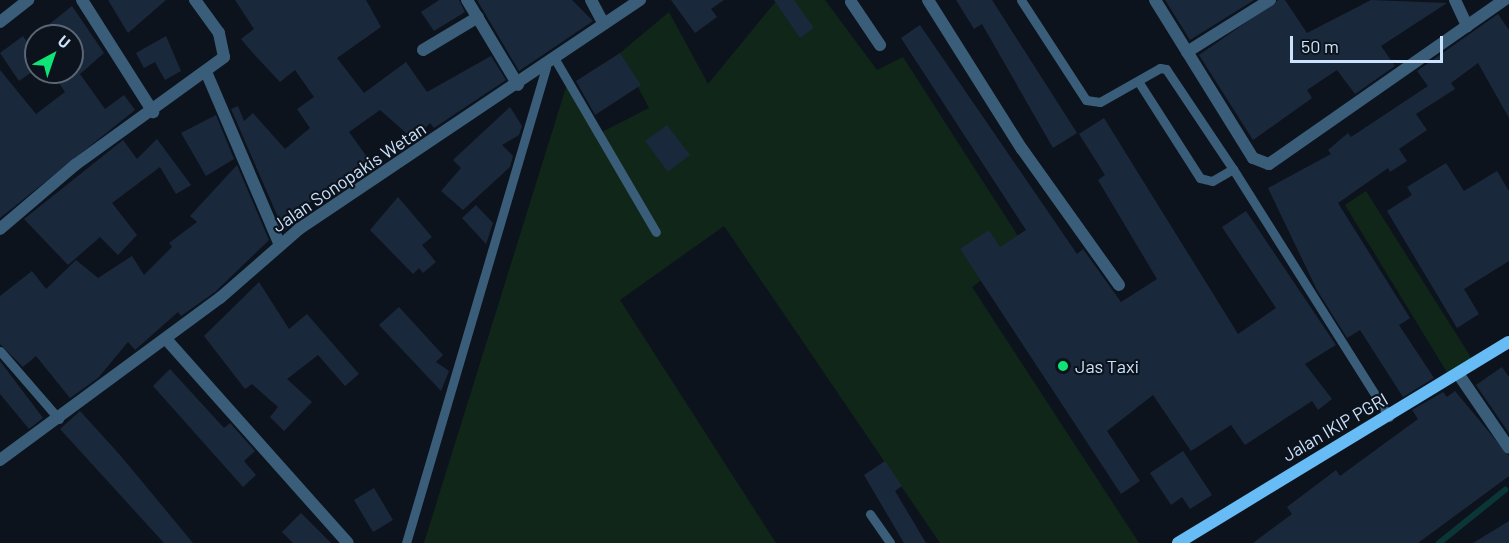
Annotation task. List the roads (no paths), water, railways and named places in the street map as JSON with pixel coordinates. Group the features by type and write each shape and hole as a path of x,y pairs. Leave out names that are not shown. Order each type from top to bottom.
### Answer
{"main road":[{"name":"Jalan IKIP PGRI","path":"1178,543 1459,375 1509,342"}],"street":[{"path":"1,20 28,0"},
{"path":"82,0 153,112"},
{"path":"0,229 75,165 207,74 224,57 219,33 195,0"},
{"path":"467,0 518,85"},
{"path":"591,0 604,24"},
{"name":"Jalan Sonopakis Wetan","path":"0,460 166,339 280,245 551,64 640,0"},
{"path":"928,0 1022,149 1119,285"},
{"path":"1155,0 1253,158 1269,164 1504,0"},
{"path":"1187,52 1270,0"},
{"path":"1455,0 1467,26"},
{"path":"851,2 880,45"},
{"path":"423,50 478,17"},
{"path":"207,74 280,245"},
{"path":"166,339 348,543"},
{"path":"1459,375 1509,448"}],"lane":[{"path":"1021,0 1086,100 1100,102 1160,68 1168,70 1389,417"},
{"path":"551,64 656,232"},
{"path":"406,543 551,64"},
{"path":"1138,81 1200,178 1212,181 1233,169"},
{"path":"0,351 59,419"},
{"path":"870,514 890,543"}],"waterway":[{"path":"1439,543 1505,490"}],"place":[{"name":"Jas Taxi","path":"1063,366"}]}
